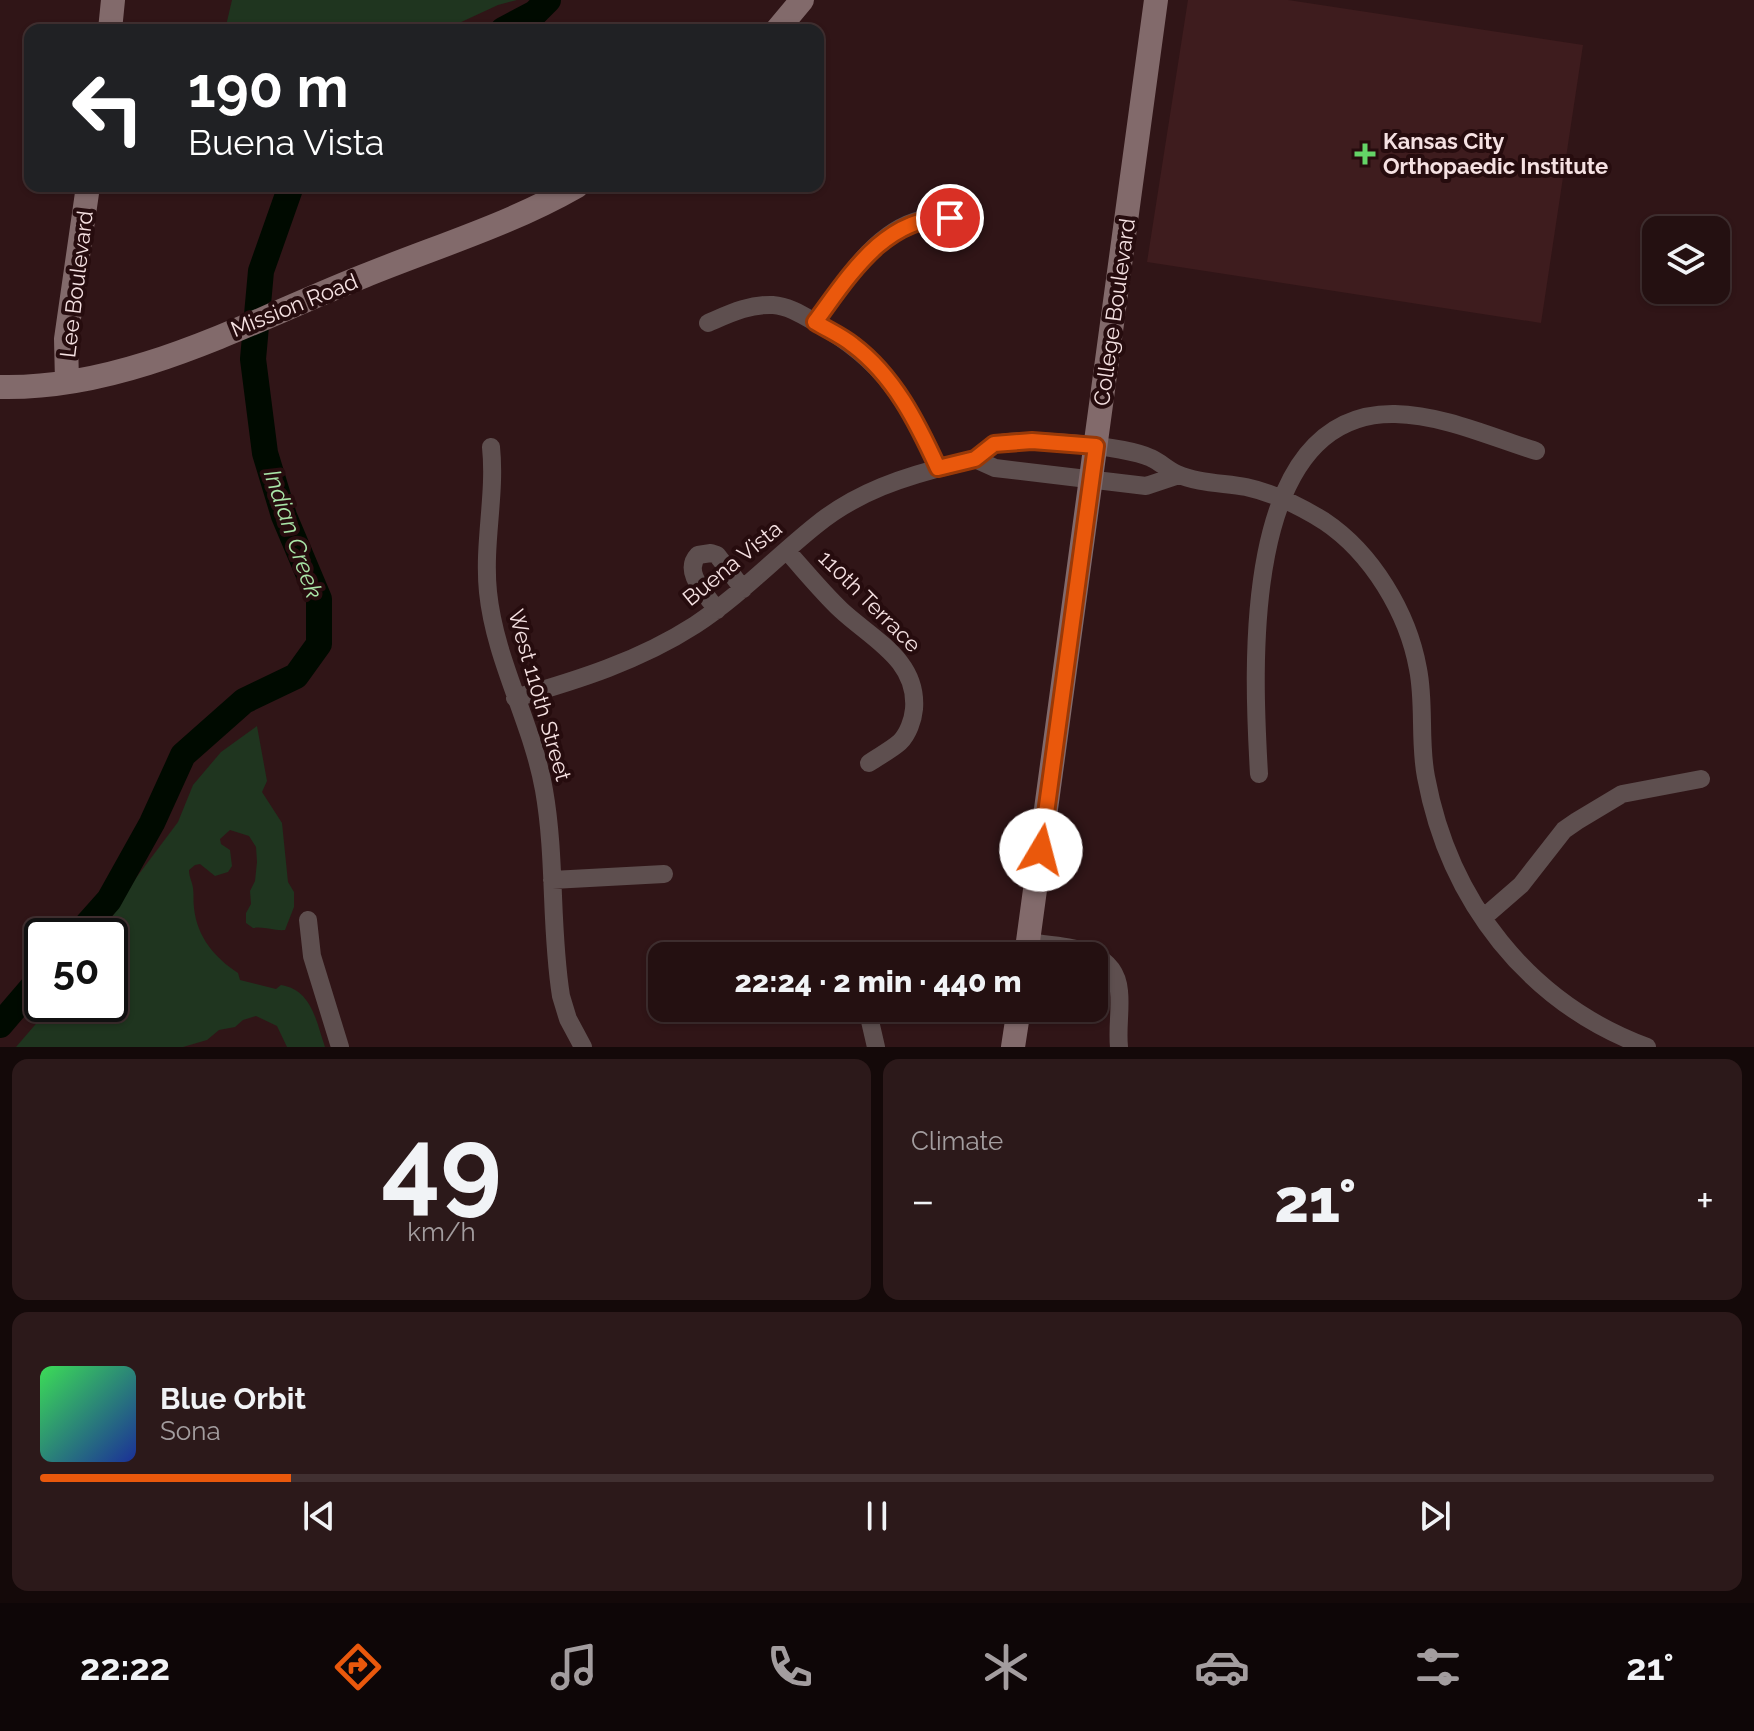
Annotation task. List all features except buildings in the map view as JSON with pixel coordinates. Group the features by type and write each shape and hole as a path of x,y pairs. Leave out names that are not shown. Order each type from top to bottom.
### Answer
{"main road":[{"path":"111,24 113,0"},
{"path":"782,24 802,0"},
{"name":"College Boulevard","path":"1028,942 1156,0"},
{"name":"Lee Boulevard","path":"67,382 66,339 87,192"},
{"name":"Mission Road","path":"0,387 103,376 197,344 501,221 564,192"},
{"path":"1013,1047 1017,1022"}],"street":[{"path":"815,322 848,277 884,240 916,221 934,217 957,218"},
{"path":"708,323 746,307 772,305 786,307 851,343 873,362 900,394 938,468"},
{"path":"1259,774 1255,694 1257,627 1269,551 1282,498 1289,482 1316,443 1335,429 1394,414 1441,421 1536,451"},
{"name":"Buena Vista","path":"515,698 604,671 646,652 717,610 815,525 847,503 877,488 975,459 994,444 1032,441 1096,446 1149,456 1179,475"},
{"name":"West 110th Street","path":"491,447 494,478 487,588 497,646 533,744 543,788 561,996 568,1019 583,1047"},
{"path":"975,459 995,468 1146,486 1179,475 1250,488 1282,498 1342,534 1381,582 1400,615 1413,647 1419,672 1422,753 1440,835 1450,862 1506,950 1544,988 1584,1017 1638,1045"},
{"name":"110th Terrace","path":"787,551 840,609 902,662 911,678 915,697 914,714 908,729 902,741 869,763"},
{"path":"717,610 692,574 691,566 698,555 717,555 743,589"},
{"path":"1483,918 1521,885 1564,830 1577,821 1622,794 1701,779"},
{"path":"552,880 664,874"},
{"path":"308,920 312,956 340,1047"},
{"path":"1108,964 1115,974 1119,992 1119,1047"},
{"path":"870,1022 876,1047"}],"shaded area":[{"name":"Kansas City Orthopaedic Institute","path":"1188,0 1288,0 1583,45 1541,323 1147,262"}],"green space":[{"path":"232,0 517,0 498,5 457,24 226,24"},
{"path":"257,726 267,781 262,792 282,823 288,882 294,892 294,907 285,930 253,928 246,923 246,913 251,904 250,891 255,881 256,847 249,836 230,830 220,839 221,844 230,850 232,866 228,872 215,876 200,864 189,870 199,928 208,946 238,973 240,980 276,989 281,985 300,993 311,1008 325,1047 287,1047 277,1026 256,1016 243,1020 235,1027 219,1030 207,1040 183,1047 16,1047 38,1022 128,1022 128,918 112,918 136,878 178,822 193,785 221,752"}],"waterway":[{"name":"Indian Creek","path":"514,24 535,13 548,0"},
{"name":"Indian Creek","path":"93,918 109,900 152,823 183,755 244,701 296,676 319,644 319,599 284,516 265,453 253,359 261,271 289,192"},
{"name":"Indian Creek","path":"0,1025 24,997"}],"place":[{"name":"Kansas City Orthopaedic Institute","path":"1365,154"}],"route":[{"path":"950,218 934,217 916,221 884,240 848,277 815,322 851,343 873,362 900,394 938,468 975,459 994,444 1032,441 1096,446 1041,850"}]}
